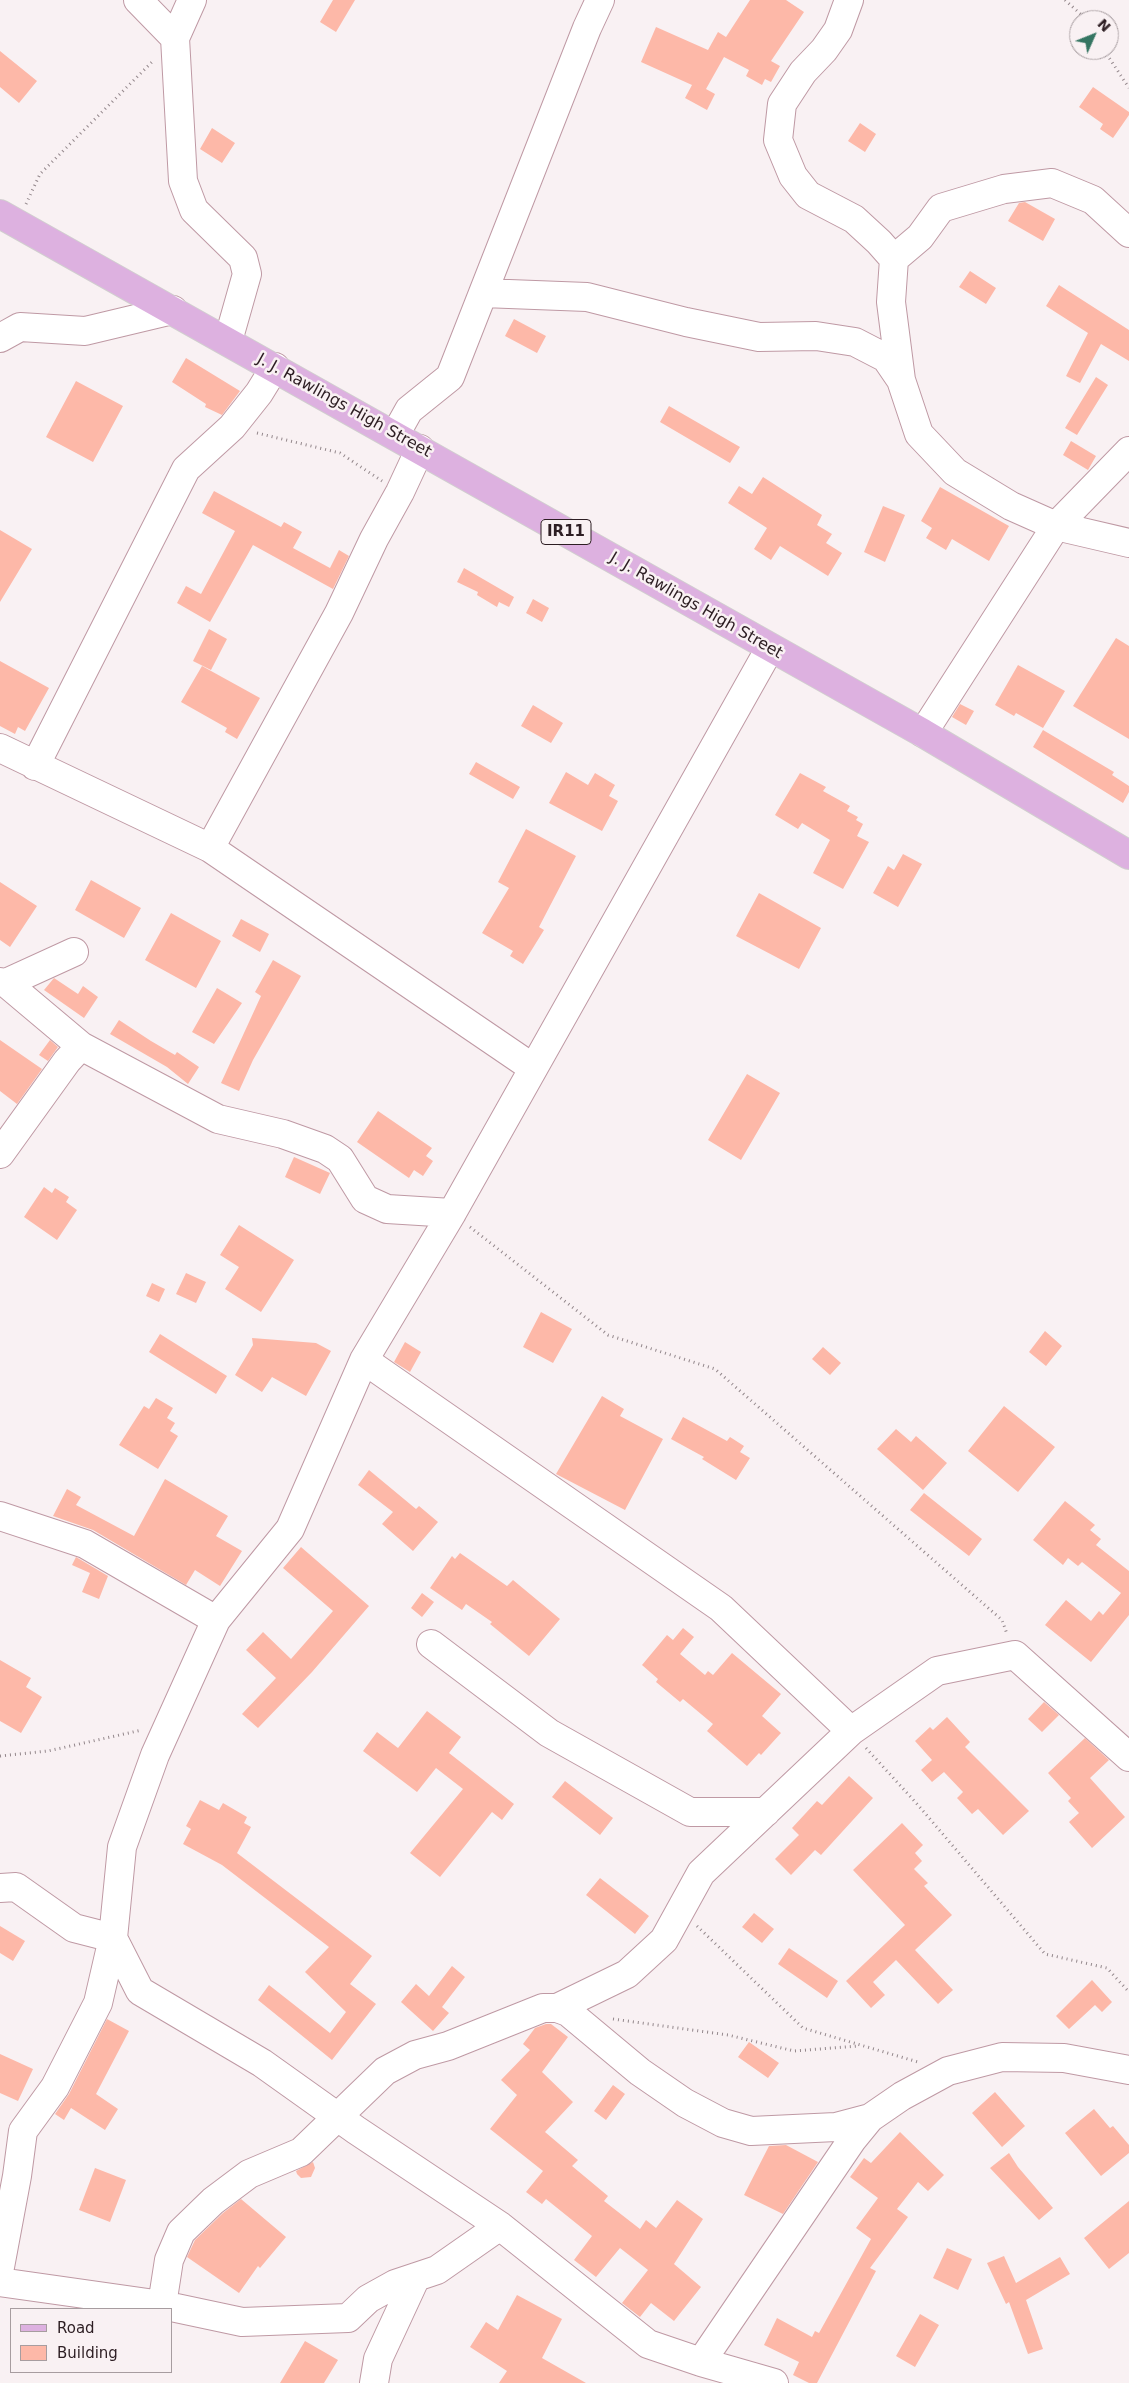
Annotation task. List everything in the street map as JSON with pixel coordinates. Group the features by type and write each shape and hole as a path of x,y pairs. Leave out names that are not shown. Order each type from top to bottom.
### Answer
{"main road":[{"name":"J. J. Rawlings High Street","path":"9,219 923,733 1129,855"}],"street":[{"path":"138,0 175,38"},
{"path":"192,0 175,38 183,181 194,210 243,258 247,274 228,341"},
{"path":"395,435 409,410 450,377 587,28 600,0"},
{"path":"849,0 838,30 824,50 803,72 782,104 778,140 793,176 808,195 854,219 894,259 891,302 901,380 919,434 955,472 1011,506 1056,526 1129,543"},
{"path":"894,259 920,237 941,208 1004,189 1052,183 1093,200 1129,233"},
{"path":"483,293 587,297 686,322 758,337 816,336 855,342 886,358 901,380"},
{"path":"0,338 20,327 85,331 173,310"},
{"path":"35,766 186,469 232,427 259,393 275,367"},
{"path":"210,848 339,613 420,449"},
{"path":"923,733 1056,526 1129,450"},
{"path":"0,2267 17,2176 12,2130 55,2087 98,2003 113,1938 122,1847 155,1755 216,1620 290,1529 364,1360 452,1213 770,648"},
{"path":"0,748 210,848 533,1068"},
{"path":"74,952 3,982 81,1046 218,1119 283,1134 325,1148 340,1159 364,1199 386,1209 452,1213"},
{"path":"0,1154 67,1061 81,1046"},
{"path":"364,1360 721,1608 851,1731"},
{"path":"0,1516 85,1544 216,1620"},
{"path":"431,1644 549,1733 690,1812 766,1812"},
{"path":"557,2008 627,1974 664,1940 701,1873 851,1731 937,1671 1015,1655 1129,1757"},
{"path":"0,1888 16,1887 74,1928 113,1938 140,1991 262,2063 336,2116 500,2226 648,2344 701,2362 774,2383"},
{"path":"162,2304 168,2260 181,2232 213,2201 249,2174 301,2152 336,2116 386,2070 415,2055 448,2046 544,2008 557,2008 568,2012 640,2072 685,2103 723,2123 751,2131 836,2127 870,2118"},
{"path":"701,2362 852,2140 870,2118 902,2096 948,2071 1002,2058 1064,2058 1129,2070"},
{"path":"0,2282 162,2304 242,2322 348,2318 368,2299 395,2284 438,2270 500,2226"},
{"path":"374,2383 378,2359 416,2277"}],"path":[{"path":"1065,0 1076,10"},
{"path":"9,219 40,174 175,38"},
{"path":"1111,60 1129,88"},
{"path":"232,427 340,452 400,492"},
{"path":"452,1213 608,1335 715,1368 1002,1620 1015,1655"},
{"path":"0,1756 48,1751 158,1726 171,1720"},
{"path":"851,1731 918,1805 1045,1954 1107,1968 1129,1992"},
{"path":"680,1910 803,2028 948,2071"},
{"path":"606,2018 728,2035 794,2051 861,2045"}],"building":[{"path":"333,0 355,0 336,32 320,22"},
{"path":"750,0 786,0 804,12 771,61 780,66 771,82 765,79 762,85 746,76 749,70 724,57 706,89 715,94 707,110 685,98 692,85 641,62 656,27 708,50 718,32 726,37"},
{"path":"0,51 37,81 19,103 0,87"},
{"path":"1093,87 1129,112 1129,115 1113,138 1100,129 1103,124 1079,107"},
{"path":"860,123 876,134 865,152 848,141"},
{"path":"212,128 235,143 222,163 200,149"},
{"path":"1025,202 1055,219 1043,241 1008,221 1019,203"},
{"path":"970,271 996,288 986,304 959,287"},
{"path":"1059,285 1129,330 1129,361 1101,344 1080,383 1066,376 1088,333 1046,306"},
{"path":"514,319 546,336 537,353 505,336"},
{"path":"186,358 240,391 222,415 205,407 206,404 172,382"},
{"path":"1096,377 1108,385 1077,435 1065,428"},
{"path":"76,381 123,406 93,462 46,437"},
{"path":"669,406 740,447 730,463 660,422"},
{"path":"1071,441 1096,456 1088,470 1063,455"},
{"path":"763,477 822,515 817,525 832,534 826,543 842,553 828,576 780,546 771,560 754,549 767,528 728,503 739,486 752,494"},
{"path":"940,487 1009,526 989,561 952,539 946,550 926,538 932,528 921,521"},
{"path":"214,491 281,527 284,522 302,532 293,548 330,568 339,550 349,556 333,589 253,545 210,622 177,603 186,586 201,594 235,531 202,513"},
{"path":"883,506 905,515 885,562 864,552"},
{"path":"0,530 32,549 0,602"},
{"path":"464,568 514,597 509,607 499,602 497,607 477,595 478,592 457,582"},
{"path":"533,599 549,608 542,622 526,613"},
{"path":"209,629 227,639 211,670 193,661"},
{"path":"1116,638 1129,646 1129,739 1073,706"},
{"path":"0,661 49,688 25,731 18,727 15,734 0,726"},
{"path":"1018,665 1065,691 1043,728 1016,713 1014,716 995,705"},
{"path":"202,666 260,698 237,739 225,732 227,728 181,702"},
{"path":"960,704 974,711 966,725 952,717"},
{"path":"533,705 563,723 551,743 521,726"},
{"path":"1043,730 1114,772 1112,775 1129,786 1129,792 1123,803 1033,747"},
{"path":"476,762 520,787 513,799 469,774"},
{"path":"566,772 588,785 595,773 615,785 609,796 618,801 602,831 549,803"},
{"path":"800,773 826,787 823,791 850,806 847,811 858,817 856,820 863,824 857,836 869,842 843,889 813,873 830,840 802,823 798,829 775,815"},
{"path":"526,829 576,856 539,927 544,930 523,964 510,956 513,951 482,933 509,888 498,882"},
{"path":"903,854 922,864 898,907 873,893 888,866 894,870"},
{"path":"91,880 141,908 124,938 75,910"},
{"path":"0,882 37,906 10,947 0,940"},
{"path":"759,893 821,928 799,969 736,936"},
{"path":"171,913 221,941 196,988 145,960"},
{"path":"241,919 269,934 260,952 232,936"},
{"path":"273,960 301,976 253,1060 239,1091 221,1083 261,996 255,992"},
{"path":"54,978 78,994 83,986 98,997 84,1018 44,990"},
{"path":"217,988 242,1003 214,1044 192,1032"},
{"path":"119,1020 151,1041 175,1055 177,1052 199,1067 188,1084 167,1067 110,1034"},
{"path":"0,1040 42,1069 17,1104 0,1091"},
{"path":"50,1040 58,1047 48,1061 39,1055"},
{"path":"747,1074 780,1093 741,1160 708,1140"},
{"path":"378,1111 432,1148 426,1156 433,1161 423,1176 414,1170 409,1178 357,1142"},
{"path":"294,1157 330,1173 320,1194 285,1177"},
{"path":"44,1187 52,1193 55,1188 69,1197 66,1202 77,1210 57,1240 24,1217"},
{"path":"239,1225 294,1260 261,1312 225,1289 239,1267 220,1255"},
{"path":"186,1273 206,1282 196,1303 176,1294"},
{"path":"152,1283 165,1289 159,1302 146,1296"},
{"path":"541,1312 572,1329 553,1363 523,1347"},
{"path":"1045,1331 1062,1346 1046,1366 1029,1352"},
{"path":"160,1334 227,1376 216,1394 149,1352"},
{"path":"252,1338 316,1343 331,1351 306,1396 272,1377 262,1392 235,1375 253,1345"},
{"path":"405,1342 421,1352 410,1372 394,1362"},
{"path":"823,1347 841,1363 830,1375 812,1359"},
{"path":"602,1396 624,1409 620,1416 663,1439 625,1510 556,1474"},
{"path":"156,1398 173,1408 167,1418 175,1423 170,1431 178,1436 158,1469 119,1445 144,1406 149,1409"},
{"path":"1004,1406 1055,1447 1018,1492 968,1451"},
{"path":"683,1417 727,1441 730,1437 744,1446 740,1452 750,1458 736,1480 702,1459 704,1457 671,1439"},
{"path":"896,1429 911,1442 916,1436 947,1463 923,1490 877,1449"},
{"path":"369,1470 416,1509 419,1506 438,1522 413,1551 382,1524 393,1512 358,1485"},
{"path":"165,1479 228,1516 216,1536 242,1551 220,1586 195,1570 186,1585 93,1530 53,1516 67,1489 81,1497 76,1505 134,1536"},
{"path":"924,1493 982,1539 969,1556 910,1510"},
{"path":"1065,1501 1095,1525 1090,1530 1101,1539 1096,1545 1129,1571 1129,1615 1091,1662 1045,1625 1066,1600 1091,1621 1099,1611 1103,1615 1121,1593 1082,1562 1078,1566 1068,1558 1063,1565 1033,1540"},
{"path":"301,1547 369,1606 312,1672 258,1728 242,1714 276,1678 246,1650 263,1632 291,1659 333,1611 283,1568"},
{"path":"460,1553 507,1586 513,1580 560,1619 529,1656 490,1624 492,1622 466,1604 462,1610 430,1588 452,1556 455,1559"},
{"path":"76,1557 108,1576 99,1599 82,1592 90,1573 72,1565"},
{"path":"422,1593 434,1602 422,1617 411,1608"},
{"path":"683,1628 694,1637 680,1654 705,1675 708,1671 713,1675 732,1653 781,1694 762,1716 781,1733 761,1755 759,1753 747,1766 707,1731 713,1724 683,1699 680,1702 656,1682 658,1679 642,1665 667,1635 673,1640"},
{"path":"0,1660 31,1678 26,1687 42,1697 21,1733 0,1721"},
{"path":"1044,1702 1059,1715 1042,1732 1028,1719"},
{"path":"427,1711 461,1737 449,1753 514,1804 502,1820 492,1812 440,1877 410,1853 463,1789 436,1768 417,1792 363,1751 377,1732 398,1748"},
{"path":"947,1717 970,1742 965,1747 1029,1811 1003,1835 978,1809 972,1814 957,1798 963,1792 944,1772 932,1782 921,1770 932,1760 915,1741 930,1727 933,1730"},
{"path":"1085,1738 1109,1760 1090,1778 1125,1817 1092,1848 1069,1822 1079,1813 1068,1801 1071,1798 1048,1773"},
{"path":"849,1776 873,1798 821,1855 815,1850 791,1875 775,1859 799,1835 792,1828 817,1801 822,1805"},
{"path":"565,1781 613,1818 600,1835 552,1797"},
{"path":"200,1800 219,1810 223,1803 247,1817 244,1823 251,1827 237,1853 372,1956 350,1984 376,2004 332,2060 258,2000 269,1985 330,2033 346,2012 305,1972 329,1947 222,1865 183,1844 191,1829 186,1826"},
{"path":"902,1823 923,1845 915,1853 922,1861 914,1869 928,1883 924,1886 952,1915 915,1950 953,1990 938,2004 896,1960 873,1982 885,1995 871,2008 846,1981 905,1925 853,1870"},
{"path":"600,1878 649,1916 635,1934 586,1895"},
{"path":"754,1913 774,1929 762,1943 742,1927"},
{"path":"0,1926 25,1941 13,1961 0,1953"},
{"path":"789,1948 838,1981 827,1998 778,1964"},
{"path":"452,1966 465,1977 442,2007 449,2013 433,2031 401,2002 416,1984 429,1996"},
{"path":"1092,1980 1112,2002 1102,2012 1095,2005 1069,2029 1056,2016"},
{"path":"107,2019 129,2031 96,2094 118,2109 105,2130 71,2108 64,2120 55,2114 69,2094"},
{"path":"551,2024 568,2037 542,2072 573,2102 545,2132 578,2160 572,2166 608,2196 604,2201 640,2229 646,2220 656,2228 677,2200 703,2219 674,2264 701,2287 674,2321 651,2303 640,2317 622,2303 648,2270 620,2248 596,2277 574,2260 592,2236 546,2199 542,2204 526,2192 543,2171 490,2129 517,2095 501,2080 530,2050 523,2044 535,2028"},
{"path":"749,2042 779,2063 768,2078 738,2057"},
{"path":"0,2054 33,2069 18,2101 0,2093"},
{"path":"613,2085 625,2094 606,2120 594,2111"},
{"path":"995,2092 1025,2126 1002,2147 972,2113"},
{"path":"1094,2109 1110,2128 1113,2126 1129,2145 1129,2153 1101,2176 1065,2133"},
{"path":"900,2132 944,2175 928,2191 918,2182 897,2209 908,2217 870,2268 876,2271 817,2383 809,2383 793,2375 799,2362 764,2345 777,2318 812,2337 815,2331 819,2333 871,2239 856,2228 878,2198 850,2177 864,2158 871,2163"},
{"path":"786,2145 818,2162 783,2214 744,2195 769,2146"},
{"path":"1009,2153 1018,2167 1053,2208 1039,2220 990,2168"},
{"path":"313,2162 315,2168 311,2177 301,2178 297,2174 296,2171"},
{"path":"95,2168 126,2180 110,2222 79,2210"},
{"path":"241,2199 286,2237 260,2268 258,2266 239,2293 187,2257 195,2240 223,2213"},
{"path":"1129,2201 1129,2253 1109,2269 1084,2238"},
{"path":"947,2248 972,2259 958,2290 933,2278"},
{"path":"1004,2256 1016,2283 1060,2257 1070,2274 1026,2300 1043,2349 1028,2354 1009,2302 1006,2304 987,2263"},
{"path":"517,2295 562,2319 542,2358 586,2383 499,2383 507,2371 470,2347 486,2322 498,2330"},
{"path":"920,2314 939,2325 915,2367 896,2356"},
{"path":"305,2341 338,2360 324,2383 280,2383"}]}
